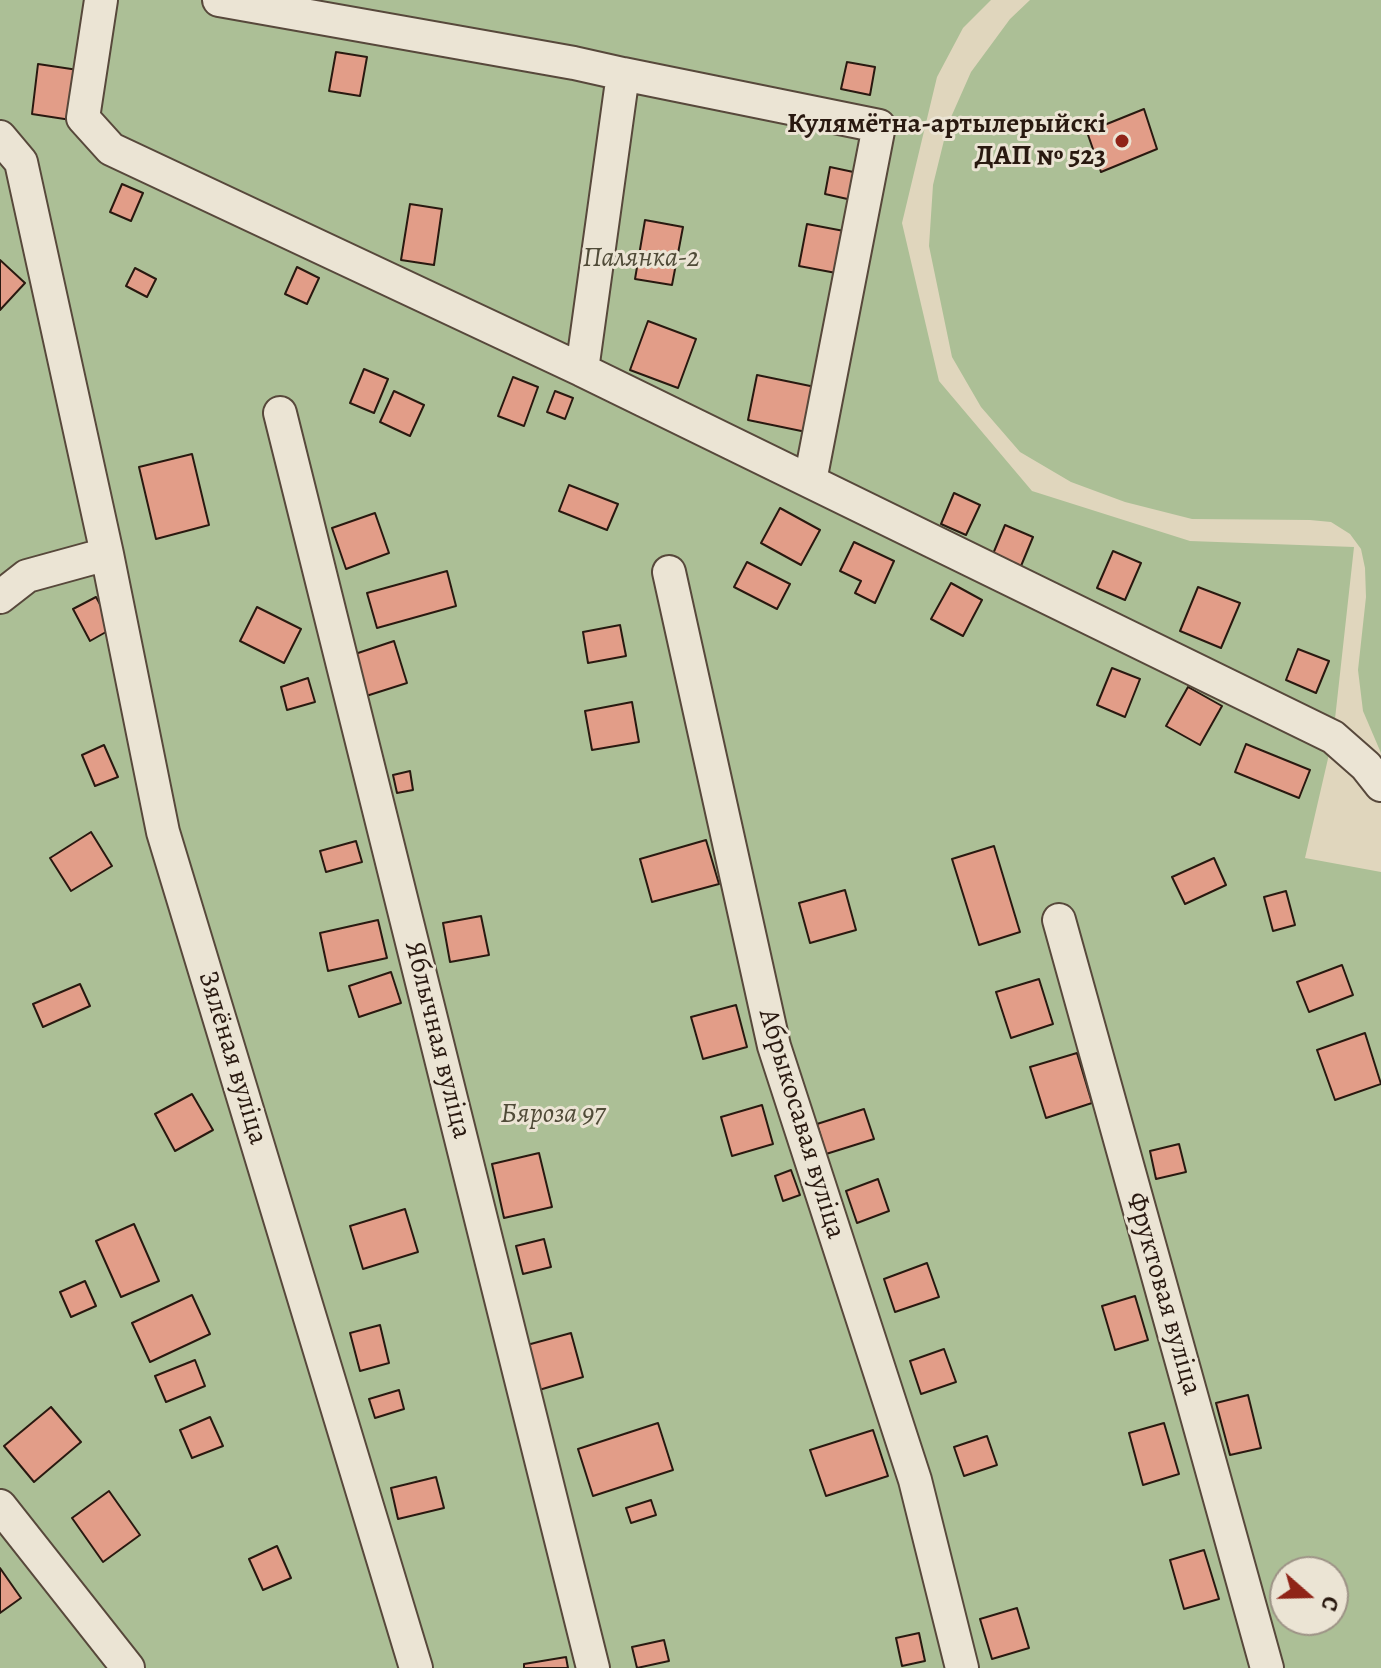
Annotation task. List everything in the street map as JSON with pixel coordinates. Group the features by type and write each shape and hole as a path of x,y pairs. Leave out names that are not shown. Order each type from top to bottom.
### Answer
{"lane":[{"path":"101,0 83,118 111,149 582,370 1333,737 1366,766 1381,785"},
{"path":"219,0 574,63 879,126 810,481"},
{"path":"582,370 623,74"},
{"name":"Зялёная вуліца","path":"0,137 21,162 107,554 163,832 416,1668"},
{"name":"Яблычная вуліца","path":"280,413 593,1668"},
{"path":"0,597 13,568 107,554"},
{"name":"Абрыкосавая вуліца","path":"669,572 774,1046 915,1480 962,1668"},
{"name":"Фруктовая вуліца","path":"1059,920 1267,1668"},
{"path":"0,1506 128,1668"}],"green space":[{"name":"Бяроза 97","path":"0,0 991,0 963,28 937,77 902,223 939,381 1032,491 1190,541 1354,547 1333,737 1305,858 1381,872 1381,1668 0,1668"},
{"path":"1030,0 1381,0 1381,753 1363,711 1358,670 1366,597 1365,568 1361,549 1350,534 1331,522 1310,520 1192,519 1125,502 1071,482 1020,452 981,407 952,357 929,246 933,185 948,124 971,72 1010,19"}],"building":[{"path":"336,52 367,57 360,96 329,91"},
{"path":"847,62 875,67 870,95 841,89"},
{"path":"38,64 78,70 71,120 32,114"},
{"name":"Кулямётна-артылерыйскі ДАП № 523","path":"1144,109 1157,149 1101,172 1087,132"},
{"path":"830,167 858,173 852,200 825,194"},
{"path":"122,184 143,193 131,221 110,212"},
{"path":"410,204 442,209 434,265 401,260"},
{"path":"645,220 683,227 672,285 635,279"},
{"path":"807,224 844,231 836,273 799,266"},
{"path":"0,260 25,283 0,310"},
{"path":"297,267 319,278 307,304 285,294"},
{"path":"135,268 156,279 147,297 126,286"},
{"path":"648,321 696,339 678,388 630,370"},
{"path":"364,369 388,379 374,413 350,403"},
{"path":"757,375 820,388 811,433 748,420"},
{"path":"513,377 538,387 524,426 498,416"},
{"path":"394,391 424,405 410,436 380,422"},
{"path":"555,391 573,398 565,419 547,412"},
{"path":"192,454 209,525 156,539 139,467"},
{"path":"569,485 618,504 607,530 559,511"},
{"path":"954,493 980,505 966,535 941,524"},
{"path":"780,508 820,530 801,565 761,543"},
{"path":"375,513 389,553 346,569 332,528"},
{"path":"1005,525 1033,537 1021,566 993,554"},
{"path":"854,542 894,561 875,603 855,593 861,581 840,571"},
{"path":"1113,551 1141,563 1125,600 1097,588"},
{"path":"747,562 790,584 777,609 734,587"},
{"path":"447,571 456,606 377,628 367,593"},
{"path":"951,583 982,600 963,636 931,619"},
{"path":"1198,587 1240,603 1221,648 1180,631"},
{"path":"96,597 113,628 90,641 73,609"},
{"path":"257,607 301,629 284,663 240,641"},
{"path":"620,625 626,656 588,663 583,632"},
{"path":"394,641 407,683 363,697 349,656"},
{"path":"1298,649 1329,661 1316,693 1286,680"},
{"path":"1112,668 1140,679 1125,717 1097,705"},
{"path":"308,678 315,702 287,710 281,687"},
{"path":"1188,687 1222,706 1200,745 1166,726"},
{"path":"632,702 639,742 592,750 585,711"},
{"path":"1246,744 1310,770 1299,798 1235,772"},
{"path":"104,745 118,777 95,786 82,755"},
{"path":"410,771 413,790 397,793 393,775"},
{"path":"91,832 112,866 71,891 50,858"},
{"path":"706,840 719,884 652,902 640,859"},
{"path":"356,841 362,862 326,872 320,851"},
{"path":"994,846 1020,932 979,945 952,859"},
{"path":"1214,858 1226,885 1185,904 1172,877"},
{"path":"845,890 856,930 810,943 799,903"},
{"path":"1286,891 1295,925 1273,931 1264,897"},
{"path":"481,916 489,955 450,962 443,923"},
{"path":"378,920 387,958 328,971 320,933"},
{"path":"1342,965 1353,995 1309,1012 1297,982"},
{"path":"391,972 401,1003 359,1017 349,986"},
{"path":"1039,979 1053,1024 1011,1038 996,992"},
{"path":"80,984 90,1006 43,1027 33,1004"},
{"path":"736,1005 747,1047 703,1059 691,1017"},
{"path":"1365,1033 1381,1084 1335,1100 1317,1050"},
{"path":"1077,1053 1092,1103 1046,1118 1030,1067"},
{"path":"192,1094 213,1130 175,1151 155,1114"},
{"path":"762,1105 773,1144 732,1156 721,1117"},
{"path":"864,1109 874,1139 826,1154 817,1124"},
{"path":"1179,1144 1186,1172 1156,1179 1150,1151"},
{"path":"539,1153 552,1207 504,1218 492,1164"},
{"path":"791,1170 800,1195 783,1201 775,1176"},
{"path":"878,1179 889,1211 857,1223 846,1191"},
{"path":"405,1209 418,1252 363,1269 350,1226"},
{"path":"134,1224 159,1281 121,1297 96,1241"},
{"path":"544,1239 551,1267 523,1274 516,1246"},
{"path":"927,1263 939,1297 895,1312 884,1279"},
{"path":"85,1281 96,1306 71,1317 60,1292"},
{"path":"192,1295 210,1334 150,1362 132,1323"},
{"path":"1135,1296 1148,1340 1115,1350 1102,1306"},
{"path":"380,1325 389,1363 360,1371 350,1333"},
{"path":"571,1333 583,1377 539,1390 527,1345"},
{"path":"944,1349 956,1382 921,1394 910,1361"},
{"path":"195,1360 205,1386 166,1402 155,1376"},
{"path":"399,1390 404,1409 375,1418 369,1399"},
{"path":"1248,1395 1261,1448 1230,1455 1216,1403"},
{"path":"51,1407 81,1442 34,1482 4,1446"},
{"path":"210,1417 223,1446 192,1458 180,1430"},
{"path":"658,1423 673,1470 593,1496 578,1449"},
{"path":"1164,1423 1179,1474 1143,1485 1129,1433"},
{"path":"873,1430 888,1476 826,1496 810,1450"},
{"path":"987,1436 997,1465 964,1476 954,1447"},
{"path":"436,1477 444,1508 398,1519 391,1488"},
{"path":"109,1491 140,1535 103,1562 72,1518"},
{"path":"651,1500 656,1515 631,1523 626,1508"},
{"path":"277,1546 291,1578 263,1590 249,1559"},
{"path":"1204,1550 1219,1599 1184,1609 1170,1560"},
{"path":"0,1568 21,1598 0,1613"},
{"path":"1017,1608 1029,1648 992,1659 980,1619"},
{"path":"919,1633 925,1661 902,1666 896,1638"},
{"path":"664,1640 669,1661 637,1668 632,1647"},
{"path":"566,1657 568,1668 524,1668 524,1664"}],"place":[{"name":"Кулямётна-артылерыйскі ДАП № 523","path":"1122,141"}],"park label":[{"name":"Палянка-2","path":"641,259"}]}
